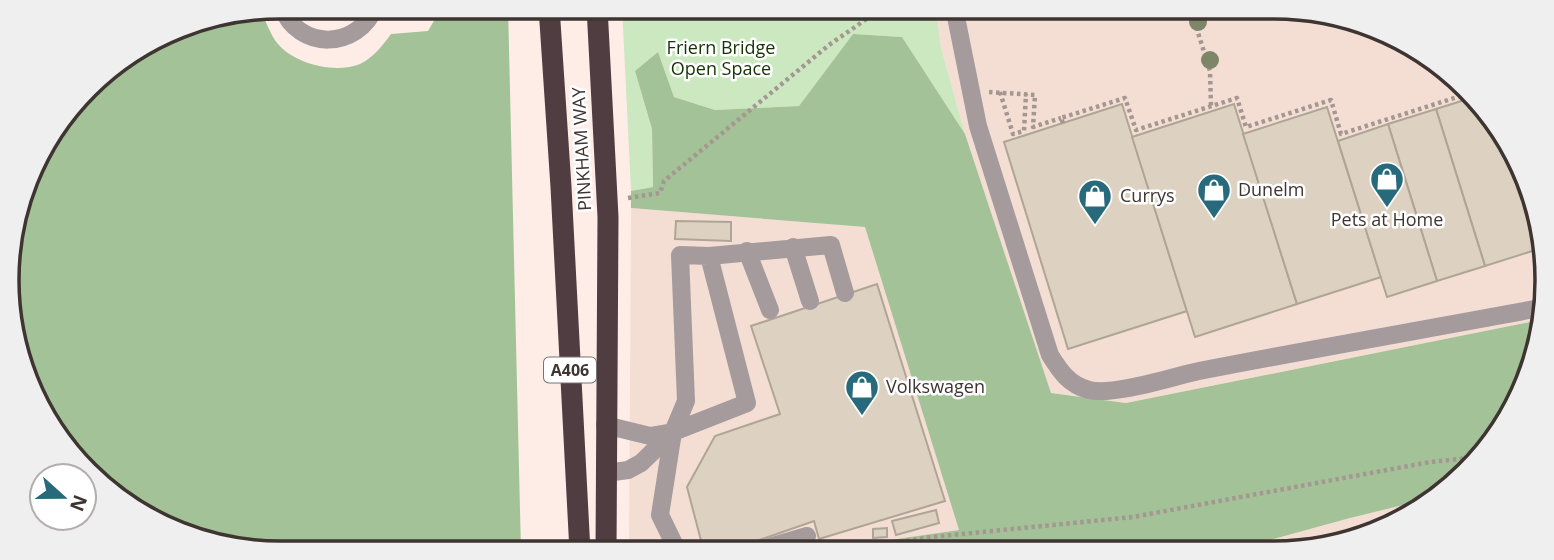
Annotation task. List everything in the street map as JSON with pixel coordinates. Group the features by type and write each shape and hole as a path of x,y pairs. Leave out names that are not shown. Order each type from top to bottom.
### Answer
{"highway":[{"name":"PINKHAM WAY","path":"550,19 579,541"},
{"name":"PINKHAM WAY","path":"598,19 608,216 605,425"},
{"name":"A406","path":"605,425 606,541"}],"street":[{"path":"290,19 295,27 307,35 321,40 336,40 350,36 370,19"},
{"path":"956,19 978,126 1050,355 1072,383 1090,390 1110,390 1533,309"},
{"path":"673,541 660,515 673,432 686,401 680,255 709,256 793,247 831,246 845,293"},
{"path":"793,247 810,301"},
{"path":"747,251 770,310"},
{"path":"605,425 650,436 673,432 747,403 709,256"},
{"path":"606,473 628,470 641,463 673,432"},
{"path":"790,541 807,536"}],"path":[{"path":"628,198 660,193 664,181 829,45 867,19"},
{"path":"1194,19 1210,71 1211,106"},
{"path":"1000,92 1013,134 1024,131 1026,94"},
{"path":"1014,93 1035,95 1033,127 1125,98 1136,130 1180,119 1237,98 1246,127 1285,118 1331,100 1341,134 1362,130 1460,98"},
{"path":"905,541 1133,517 1418,464 1463,459"}],"shaded area":[{"path":"937,19 1274,19 1325,24 1374,39 1419,63 1446,84 1481,121 1500,150 1515,180 1530,229 1535,280 1532,322 1126,403 1051,393 965,134 941,48"},
{"path":"631,208 865,227 959,530 882,541 629,541"},
{"path":"1407,504 1374,521 1341,532 1308,539 1266,541"}],"green space":[{"path":"435,19 508,19 521,541 280,541 229,536 180,521 121,487 98,466 98,462 94,462 84,452 63,425 39,380 24,331 19,280 24,229 39,180 73,121 108,84 135,63 180,39 229,24 265,20 278,44 294,57 316,65 339,68 365,61 391,34 428,31"},
{"name":"Friern Bridge Open Space","path":"623,19 937,19 941,48 965,134 902,37 853,34 799,106 715,110 674,97 658,52 635,71 652,129 653,187 631,191"},
{"path":"853,34 902,37 965,134 1051,393 1126,403 1532,322 1521,364 1500,410 1481,439 1446,476 1407,504 1266,541 882,541 959,530 865,227 631,208 631,191 653,187 652,129 635,71 658,52 674,97 715,110 799,106"}],"building":[{"path":"1463,101 1491,135 1521,196 1533,251 1485,266 1436,109"},
{"name":"Currys","path":"1122,104 1187,311 1068,349 1004,142"},
{"name":"Dunelm","path":"1234,104 1297,304 1195,337 1132,137"},
{"path":"1327,107 1381,277 1297,304 1243,134"},
{"path":"1436,109 1485,266 1437,281 1388,124"},
{"name":"Pets at Home","path":"1388,124 1437,281 1387,297 1338,141"},
{"path":"676,221 731,222 731,241 675,239"},
{"path":"877,284 945,501 819,539 814,521 757,541 701,541 687,487 715,436 780,414 751,326"},
{"path":"936,510 939,523 896,535 892,521"},
{"path":"887,528 887,537 873,538 873,529"}],"place":[{"name":"Pets at Home","path":"1387,209"},
{"name":"Dunelm","path":"1214,220"},
{"name":"Currys","path":"1095,226"},
{"name":"Volkswagen","path":"862,417"}]}
